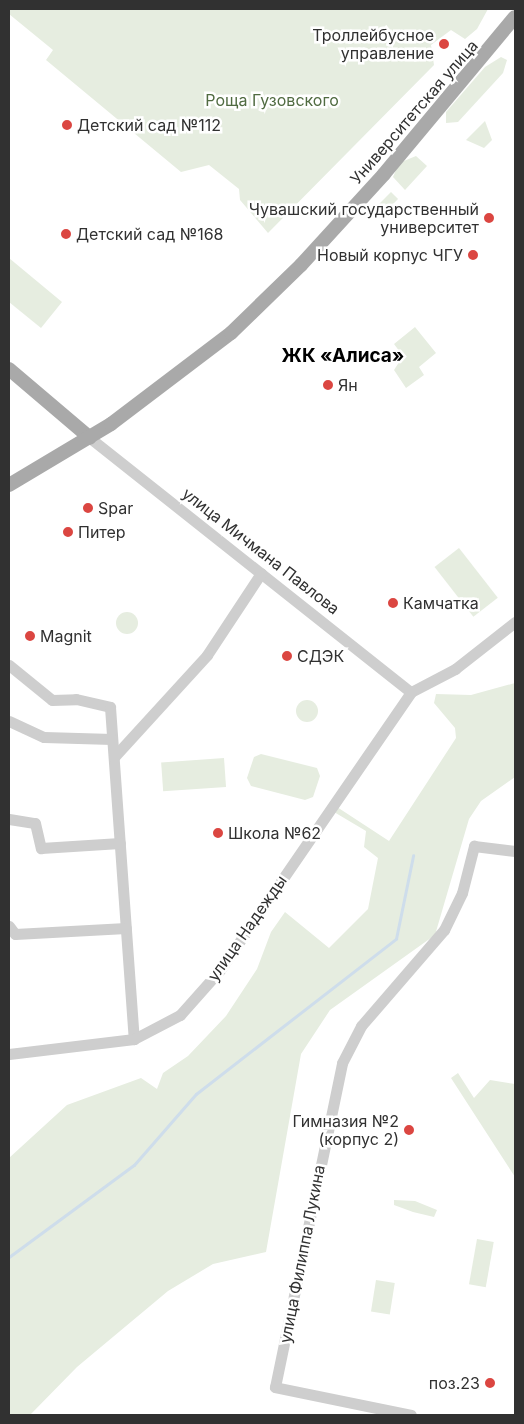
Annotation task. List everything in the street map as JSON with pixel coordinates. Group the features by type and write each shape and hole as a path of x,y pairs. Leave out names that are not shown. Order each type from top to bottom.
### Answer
{"main road":[{"path":"511,9 515,12"},
{"name":"Университетская улица","path":"494,40 511,9"},
{"name":"Университетская улица","path":"9,475 84,434 173,380 249,311 298,263 515,17"},
{"name":"улица Мичмана Павлова","path":"9,368 84,434"},
{"name":"улица Мичмана Павлова","path":"9,379 84,434"},
{"name":"Университетская улица","path":"9,485 84,434"}],"street":[{"name":"улица Мичмана Павлова","path":"84,434 411,692"},
{"path":"114,757 207,655 261,574"},
{"path":"411,692 456,669 515,622"},
{"path":"9,665 52,700 76,699 110,707 134,1039"},
{"name":"улица Надежды","path":"9,1054 134,1039 180,1016 220,970 411,692"},
{"path":"9,721 44,737 112,739"},
{"path":"9,819 35,823 41,848 120,843"},
{"name":"улица Филиппа Лукина","path":"411,1415 275,1387 342,1063 361,1026 444,930 462,892 474,846 515,851"},
{"path":"9,926 15,934 126,928"}],"green space":[{"name":"Роща Гузовского","path":"9,9 488,9 477,29 465,39 451,30 431,45 434,65 268,233 240,200 239,189 209,165 181,172 46,60 53,50 9,14"},
{"path":"501,57 507,60 503,73 458,122 446,123 446,112 485,67"},
{"path":"485,121 492,140 484,148 466,140"},
{"path":"416,156 427,166 405,190 393,177 399,163"},
{"path":"391,192 398,199 380,217 373,210"},
{"path":"9,258 62,302 41,328 9,302"},
{"path":"415,327 436,353 419,367 424,375 406,388 394,370 403,356 394,344"},
{"path":"459,548 498,598 473,617 435,567"},
{"path":"127,612 135,615 138,623 135,631 127,634 119,631 116,623 119,615"},
{"path":"515,683 515,777 481,801 469,819 435,935 330,1010 301,1054 266,1252 213,1264 168,1291 77,1367 30,1415 9,1415 9,1158 67,1105 141,1078 157,1089 163,1073 188,1056 226,1016 257,969 271,932 285,912 329,948 368,909 378,858 364,847 366,831 334,812 337,807 389,841 456,738 455,728 434,703 436,694 471,695"},
{"path":"307,700 315,703 318,711 315,719 307,722 299,719 296,711 299,703"},
{"path":"261,754 317,768 320,776 313,797 305,800 251,786 247,778 254,757"},
{"path":"224,758 226,787 163,791 161,762"},
{"path":"458,1073 474,1098 490,1080 515,1084 515,1177 451,1078"},
{"path":"394,1200 415,1201 437,1210 434,1217 394,1205"},
{"path":"477,1239 494,1242 486,1287 469,1284"},
{"path":"376,1280 395,1283 390,1315 371,1312"}],"waterway":[{"path":"9,1257 134,1165 196,1094 396,939 413,856"}],"place":[{"name":"Троллейбусное управление","path":"444,44"},
{"name":"Детский сад №112","path":"67,125"},
{"name":"Чувашский государственный университет","path":"489,218"},
{"name":"Детский сад №168","path":"66,234"},
{"name":"Новый корпус ЧГУ","path":"473,255"},
{"name":"Ян","path":"328,385"},
{"name":"Spar","path":"88,508"},
{"name":"Питер","path":"68,532"},
{"name":"Камчатка","path":"393,603"},
{"name":"Magnit","path":"30,636"},
{"name":"СДЭК","path":"287,656"},
{"name":"Школа №62","path":"218,833"},
{"name":"Гимназия №2 (корпус 2)","path":"409,1130"},
{"name":"поз.23","path":"490,1383"}],"district":[{"name":"ЖК «Алиса»","path":"343,356"}]}
